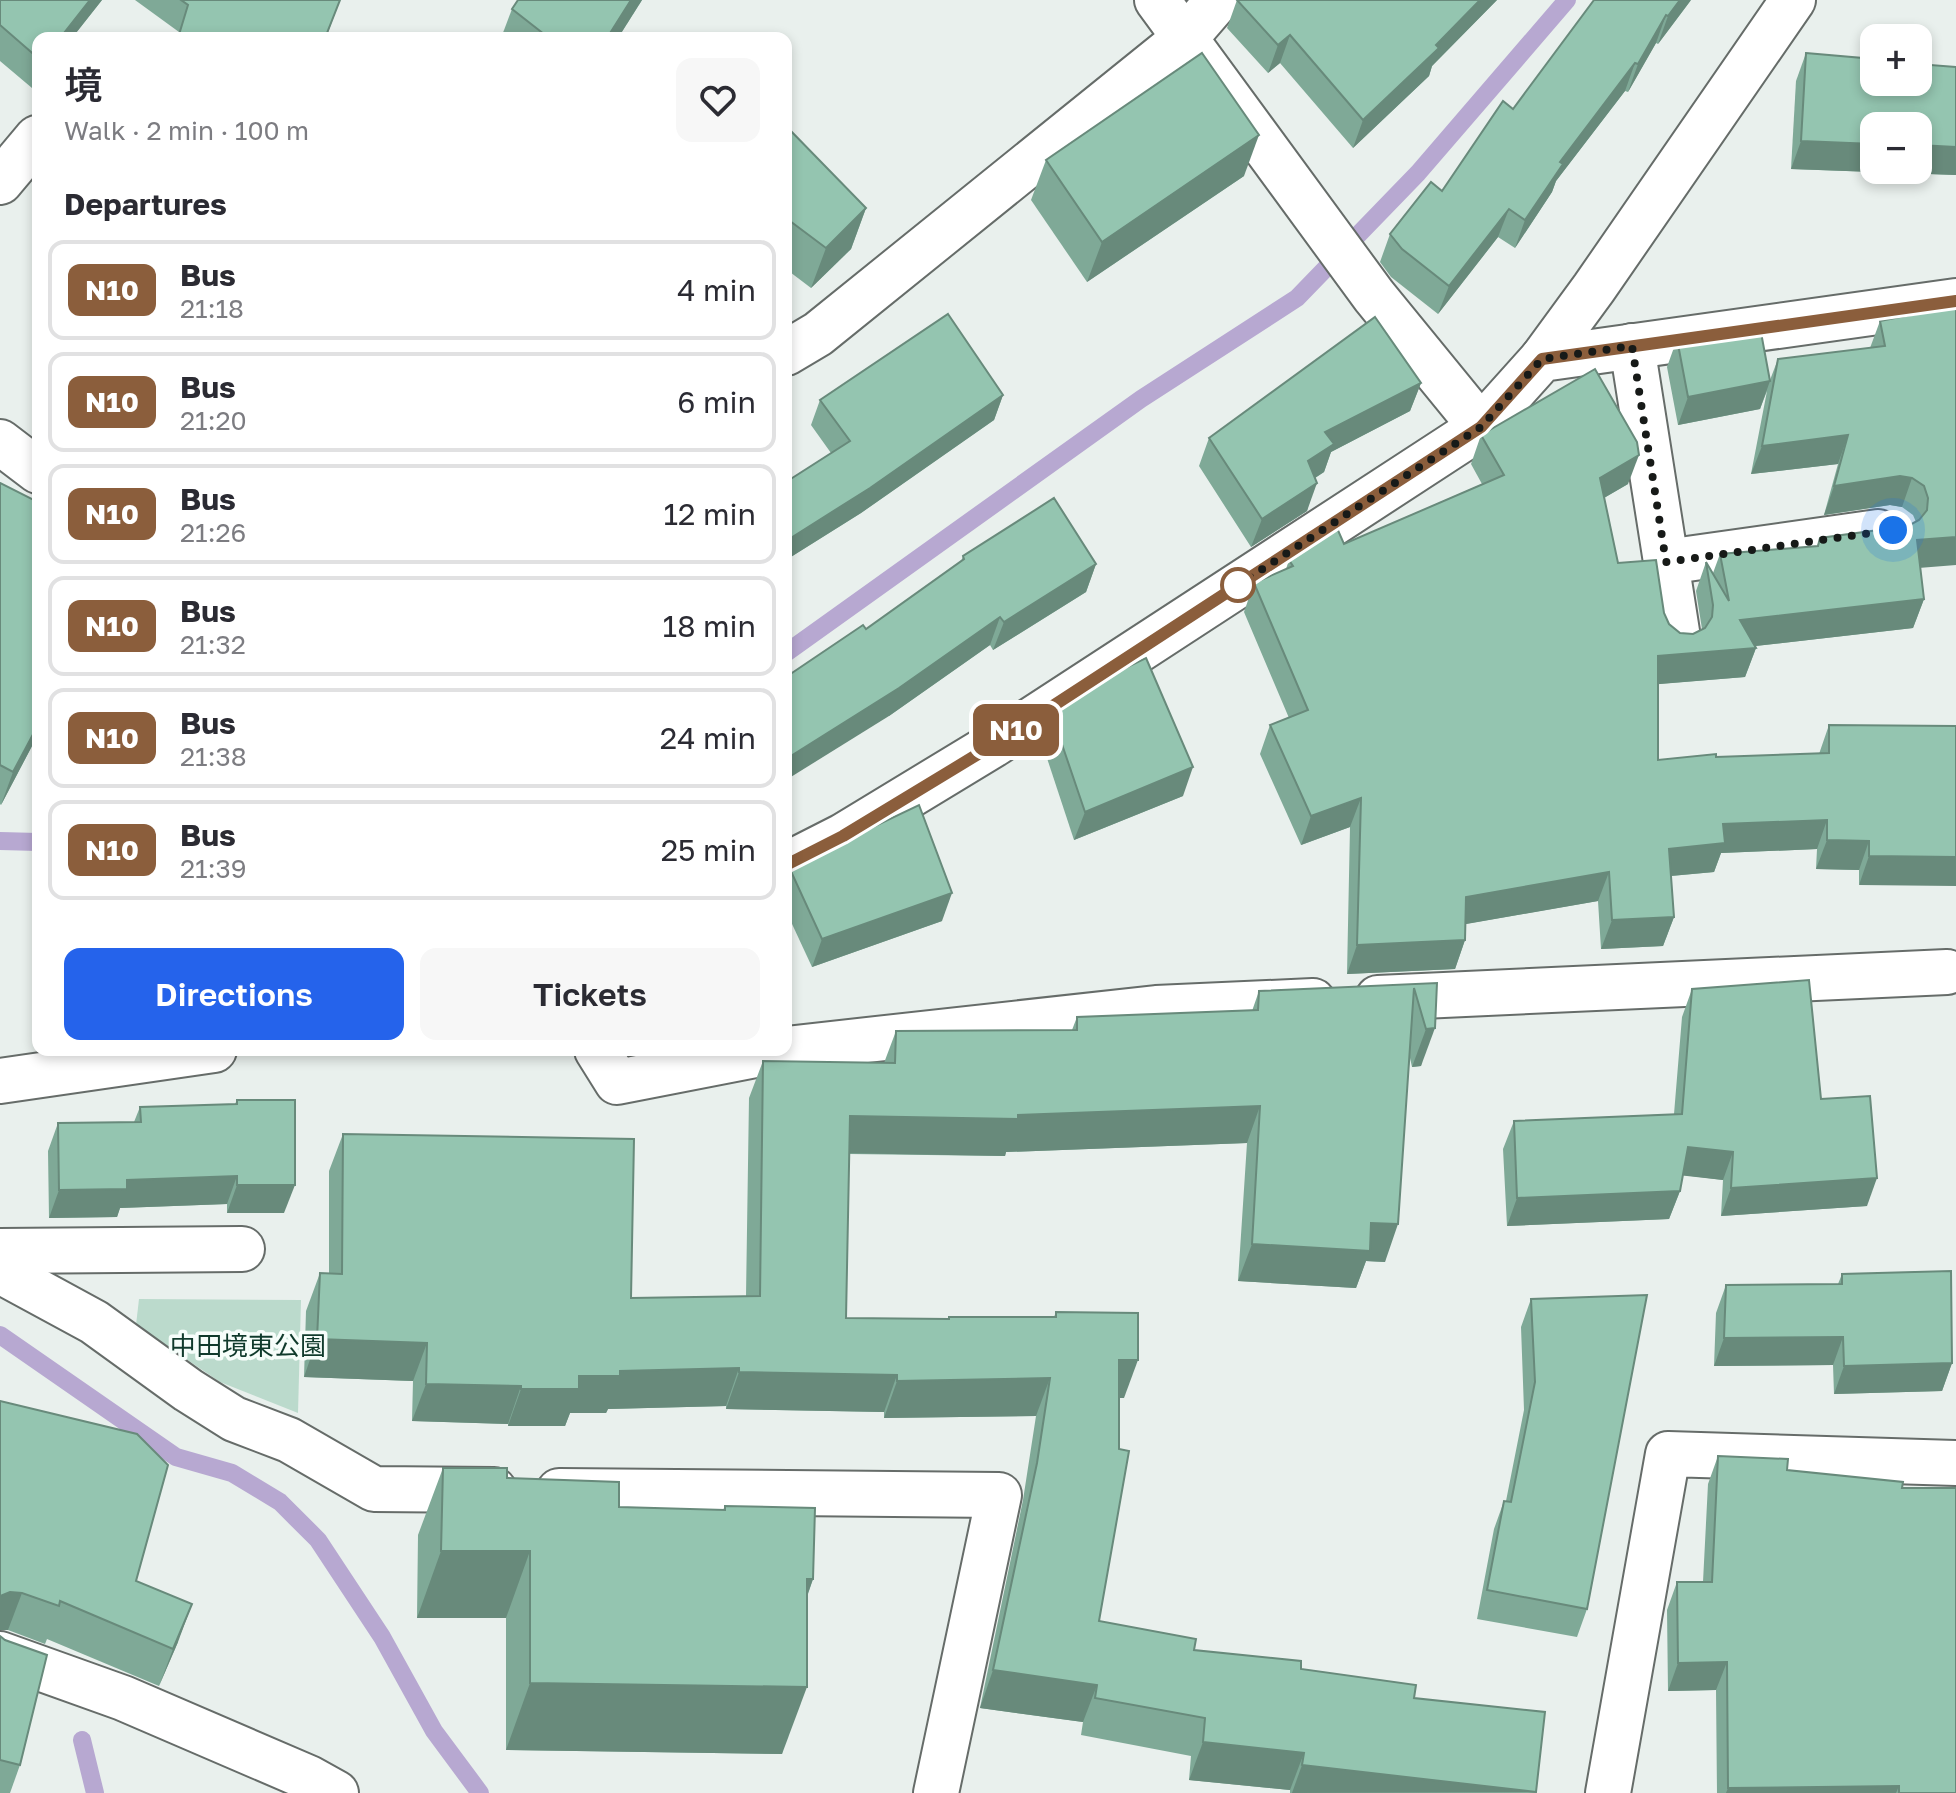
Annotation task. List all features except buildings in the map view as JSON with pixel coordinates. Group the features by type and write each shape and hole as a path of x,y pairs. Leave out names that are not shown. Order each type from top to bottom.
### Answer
{"street":[{"path":"1157,0 1374,296 1481,427"},
{"path":"792,349 818,334 1186,37 1218,0"},
{"path":"792,862 843,836 993,745 1481,427 1542,359 1594,288 1793,0"},
{"path":"0,182 32,144"},
{"path":"1542,359 1956,301"},
{"path":"1632,346 1678,638"},
{"path":"0,442 32,466"},
{"path":"1666,562 1893,530"},
{"path":"792,1049 1156,1008 1947,972"},
{"path":"0,1081 173,1056"},
{"path":"601,1056 617,1082 752,1056"},
{"path":"0,1251 242,1249"},
{"path":"0,1271 94,1322 234,1419 289,1440 374,1489 999,1495 936,1793"},
{"path":"1608,1793 1668,1454 1956,1463"},
{"path":"0,1654 123,1698 309,1778 336,1793"}],"green space":[{"name":"中田境東公園","path":"139,1299 301,1300 298,1413 220,1382 136,1325"}],"waterway":[{"path":"792,649 1141,399 1297,298 1418,173 1567,0"},
{"path":"0,841 32,842"},
{"path":"0,1335 176,1457 232,1473 280,1502 318,1540 382,1637 434,1731 480,1793"},
{"path":"82,1740 95,1793"}],"bus line":[{"name":"N10","path":"792,862 843,836 993,745 1481,427 1542,359 1956,301"}],"route":[{"path":"1238,585 1481,427 1542,359 1632,346 1666,562 1893,530"}]}
